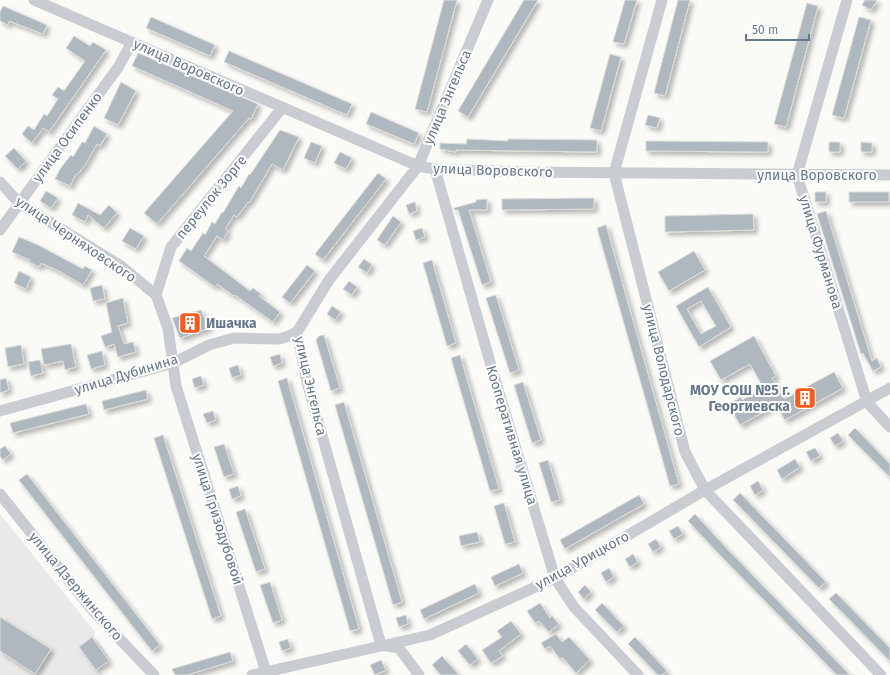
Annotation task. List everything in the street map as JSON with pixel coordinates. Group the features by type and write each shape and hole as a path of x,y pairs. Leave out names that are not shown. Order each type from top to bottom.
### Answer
{"street":[{"name":"улица Воровского","path":"34,0 418,166 435,169 526,172 890,175"},
{"name":"улица Энгельса","path":"381,645 307,382 297,332 329,280 418,166 488,0"},
{"name":"улица Володарского","path":"662,0 614,173 685,452 705,490 881,675"},
{"path":"797,175 847,0"},
{"name":"улица Осипенко","path":"0,230 119,66 132,42"},
{"name":"переулок Зорге","path":"156,295 171,247 282,108"},
{"name":"Кооперативная улица","path":"435,169 494,376 555,578 574,607 638,675"},
{"name":"улица Фурманова","path":"797,175 867,402 890,427"},
{"name":"улица Черняховского","path":"0,182 19,203 121,266 156,295"},
{"path":"156,295 168,328 173,363"},
{"name":"улица Дубинина","path":"0,411 173,363 209,345 234,338 279,339 297,332"},
{"name":"улица Гризодубовой","path":"173,363 176,386 201,469 267,673"},
{"name":"улица Урицкого","path":"252,675 267,673 381,645 430,635 555,578 705,490 890,388"},
{"name":"улица Дзержинского","path":"0,494 95,613 154,675"},
{"path":"381,645 399,648 419,675"}],"shaded area":[{"path":"0,514 95,632 94,637 111,660 99,670 104,675 0,675"}],"building":[{"path":"444,0 457,0 427,112 415,109"},
{"path":"524,0 538,0 468,117 458,111"},
{"path":"625,0 637,0 624,44 613,42"},
{"path":"678,0 690,0 665,96 654,93"},
{"path":"865,0 877,0 871,10 862,5"},
{"path":"807,3 818,6 786,127 774,124"},
{"path":"3,6 47,25 43,34 9,21 8,25 0,21 0,12"},
{"path":"151,17 215,45 210,56 146,28"},
{"path":"859,17 871,20 844,118 832,115"},
{"path":"74,36 90,46 93,42 106,50 49,132 43,128 32,143 22,134 28,126 34,130 44,114 47,116 58,99 52,95 58,87 64,91 85,61 66,48"},
{"path":"229,51 352,104 347,115 224,62"},
{"path":"138,53 258,104 251,119 249,118 157,224 144,213 233,111 132,66"},
{"path":"610,54 621,57 601,131 590,128"},
{"path":"121,82 136,91 118,125 104,118"},
{"path":"371,112 419,133 414,144 366,124"},
{"path":"648,115 660,118 657,128 645,125"},
{"path":"94,126 107,134 100,146 97,144 85,165 77,175 76,174 70,186 55,179 60,169 71,155 73,157 82,142 85,143"},
{"path":"280,130 299,137 283,170 272,164 249,203 248,202 237,217 234,215 225,229 228,231 223,240 217,236 204,256 250,291 253,288 261,294 259,296 280,312 273,322 217,284 215,287 179,261 187,248 191,251 203,233 205,235 212,222 215,224 239,186 241,188"},
{"path":"467,139 508,141 508,139 597,140 597,152 456,150 456,152 440,149 440,143 466,144"},
{"path":"646,141 768,142 768,152 646,151"},
{"path":"311,142 322,146 315,163 304,158"},
{"path":"829,142 840,142 840,152 829,152"},
{"path":"861,142 872,143 872,152 861,152"},
{"path":"14,148 26,161 18,169 5,156"},
{"path":"340,152 352,158 346,169 334,163"},
{"path":"378,173 386,179 323,260 315,254"},
{"path":"46,191 58,198 51,208 40,201"},
{"path":"815,192 826,192 826,202 815,202"},
{"path":"849,192 889,192 889,202 849,202"},
{"path":"594,198 594,209 502,210 502,199"},
{"path":"487,199 487,210 469,210 491,282 482,285 458,210 454,210 454,208 476,202 476,200"},
{"path":"415,202 417,211 409,214 406,205"},
{"path":"78,203 100,215 109,205 117,213 104,228 88,215 85,222 72,215"},
{"path":"826,211 872,361 877,358 881,367 873,371 863,353 861,354 817,214"},
{"path":"753,214 754,230 665,232 665,216"},
{"path":"393,216 401,222 385,245 377,240"},
{"path":"606,225 679,484 670,486 597,228"},
{"path":"130,228 144,236 136,249 122,241"},
{"path":"422,228 425,237 416,240 413,231"},
{"path":"19,237 38,245 83,269 85,266 92,270 83,285 59,271 41,263 39,267 29,262 30,260 12,252"},
{"path":"694,251 705,270 669,291 658,272"},
{"path":"364,259 372,265 367,273 358,267"},
{"path":"432,260 456,343 447,346 423,263"},
{"path":"307,265 315,271 290,303 282,297"},
{"path":"19,271 31,277 26,289 14,283"},
{"path":"349,281 357,287 352,295 343,289"},
{"path":"102,285 105,299 93,301 90,288"},
{"path":"708,287 731,327 699,347 676,306","holes":["701,301 716,326 701,334 687,309"]},
{"path":"496,295 519,370 510,373 486,298"},
{"path":"123,298 128,323 118,326 124,344 133,342 136,352 118,357 114,344 105,347 101,336 112,332 106,303"},
{"path":"332,306 341,312 335,320 327,314"},
{"name":"Ишачка","path":"201,310 209,328 180,338 172,318"},
{"path":"324,335 340,388 331,391 316,340 319,336"},
{"name":"МОУ СОШ №5 г. Георгиевска","path":"754,336 776,376 772,378 784,399 834,372 843,388 785,420 776,405 740,425 728,404 741,397 742,400 762,389 760,386 762,385 750,364 721,380 710,361"},
{"path":"71,344 76,367 65,370 63,361 44,365 41,349"},
{"path":"21,345 24,364 8,367 5,348"},
{"path":"102,351 105,365 91,369 87,355"},
{"path":"280,354 282,363 273,366 270,357"},
{"path":"460,355 499,489 490,491 451,358"},
{"path":"40,360 43,373 31,376 28,362"},
{"path":"238,365 241,375 232,378 229,368"},
{"path":"201,376 204,385 195,388 192,379"},
{"path":"6,378 9,390 0,393 0,380"},
{"path":"287,378 359,629 350,631 278,381"},
{"path":"523,382 541,440 532,443 514,385"},
{"path":"146,390 148,399 104,410 102,401"},
{"path":"344,402 402,602 393,605 335,405"},
{"path":"86,404 89,414 13,433 10,423"},
{"path":"213,411 216,420 207,423 203,414"},
{"path":"855,428 890,464 890,477 848,435"},
{"path":"838,433 843,441 835,446 830,438"},
{"path":"163,435 221,616 212,619 154,438"},
{"path":"224,444 234,474 224,477 214,447"},
{"path":"5,446 11,454 3,460 0,456 0,449"},
{"path":"815,448 820,456 811,461 806,452"},
{"path":"795,459 800,467 782,479 777,470"},
{"path":"548,460 560,500 551,502 539,463"},
{"path":"27,474 160,645 152,651 19,480"},
{"path":"758,481 763,490 755,495 750,486"},
{"path":"238,486 241,496 232,499 229,489"},
{"path":"740,493 826,582 819,588 733,500"},
{"path":"639,495 644,504 565,549 560,540"},
{"path":"504,503 515,542 505,544 494,506"},
{"path":"245,509 265,569 256,572 236,512"},
{"path":"695,514 850,675 837,675 718,553 688,521"},
{"path":"678,526 683,534 674,539 669,531"},
{"path":"477,532 480,542 461,546 459,536"},
{"path":"656,539 661,547 653,552 648,544"},
{"path":"633,554 638,562 630,567 625,559"},
{"path":"519,564 523,573 495,586 491,577"},
{"path":"609,568 614,577 606,582 601,573"},
{"path":"270,582 282,620 273,623 260,585"},
{"path":"475,584 479,593 424,619 420,610"},
{"path":"585,585 591,592 584,599 578,592"},
{"path":"836,593 890,648 890,661 829,599"},
{"path":"540,603 550,618 552,616 559,624 549,632 539,621 535,623 527,611"},
{"path":"602,603 624,626 617,632 595,610"},
{"path":"406,615 408,624 399,627 396,618"},
{"path":"0,617 51,649 35,674 0,651"},
{"path":"511,621 521,634 499,651 503,656 491,663 482,650 502,637 497,631"},
{"path":"556,634 562,642 569,637 590,660 576,673 562,657 560,659 550,646 545,649 541,643"},
{"path":"92,637 109,661 96,670 79,647"},
{"path":"635,637 667,671 662,675 658,675 628,644"},
{"path":"288,639 291,648 282,651 279,642"},
{"path":"466,644 478,659 470,665 458,651"},
{"path":"230,652 233,661 187,675 175,675 172,669"},
{"path":"442,656 459,675 441,675 432,665"},
{"path":"381,660 386,670 375,675 370,665"}],"place":[{"name":"Ишачка","path":"190,323"},
{"name":"МОУ СОШ №5 г. Георгиевска","path":"805,398"}]}
